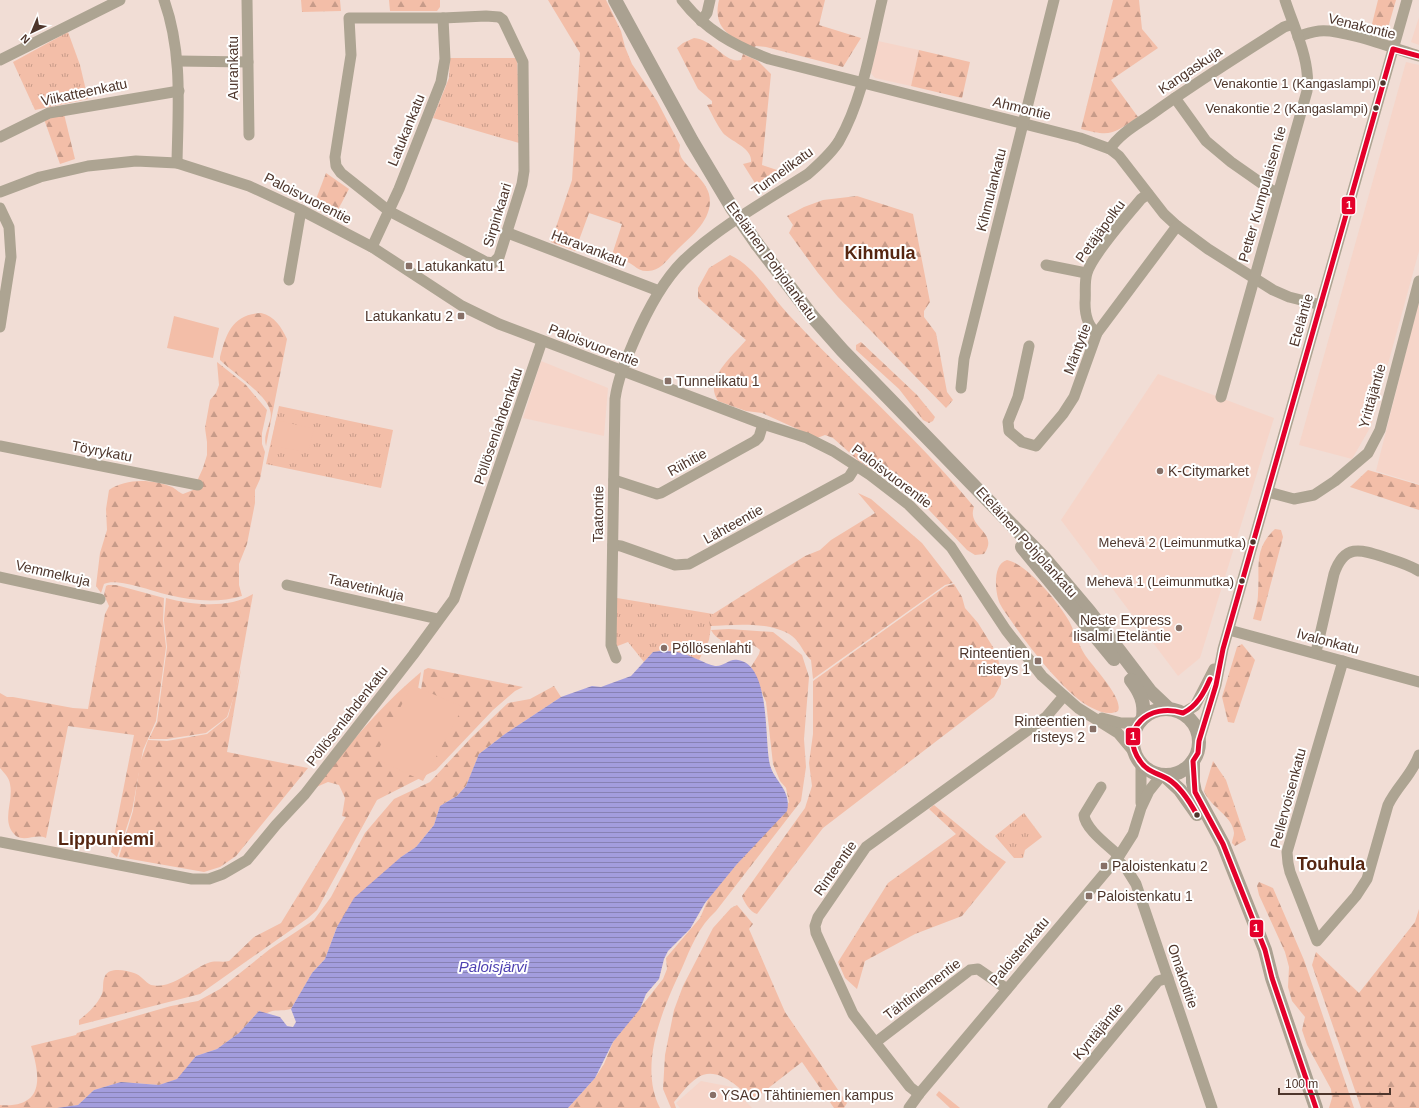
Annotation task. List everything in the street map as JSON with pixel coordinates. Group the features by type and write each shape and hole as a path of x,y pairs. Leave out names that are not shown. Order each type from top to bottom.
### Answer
{"main road":[{"name":"Eteläinen Pohjolankatu","path":"615,0 692,141 732,208 757,244 812,316 842,350 958,472 968,486 1022,548 1129,677 1142,696 1144,708 1141,720"},
{"name":"Eteläinen Pohjolankatu","path":"958,472 974,484 1045,559 1089,610 1150,691 1168,709"},
{"path":"1163,776 1179,772 1193,761 1198,753 1199,741 1194,724 1183,713 1168,709 1156,711 1141,720 1133,737 1133,751 1141,764 1148,770 1163,776 1189,800 1223,864 1258,953 1272,978"},
{"path":"1193,761 1192,782 1195,792 1223,844 1265,950 1272,978 1316,1108"}],"street":[{"path":"0,60 120,0"},
{"path":"164,0 178,61 179,91 177,163"},
{"name":"Aurankatu","path":"247,0 249,135"},
{"name":"Ahmontie","path":"682,0 701,22 729,42 770,60 1080,138 1110,149 1127,164 1148,194 1177,226 1208,249 1254,279 1289,297 1321,305"},
{"path":"701,22 707,13 710,0"},
{"name":"Tunnelikatu","path":"622,371 639,330 659,291 682,262 709,239 808,174 820,164 838,142 845,130 862,83 882,0"},
{"name":"Kihmulankatu","path":"961,388 964,360 1054,0"},
{"name":"Petter Kumpulaisen tie","path":"1221,397 1308,81 1307,68 1285,0"},
{"name":"Eteläntie","path":"1199,741 1216,685 1223,649 1407,0"},
{"name":"Sirpinkaari","path":"499,17 508,28 523,62 524,171 522,184 508,233 496,261 493,263 486,262 389,211 358,188 341,173 336,166 335,157 351,55 349,18 443,18 499,17"},
{"name":"Latukankatu","path":"372,248 432,109 441,82 445,59 443,18"},
{"name":"Kangaskuja","path":"1110,149 1114,143 1128,132 1220,67 1284,27 1293,24"},
{"name":"Venakontie","path":"1298,37 1320,30 1328,31 1370,41 1419,56"},
{"path":"178,61 248,62"},
{"name":"Viikatteenkatu","path":"0,137 49,113 179,91"},
{"path":"1175,98 1206,141 1231,162 1271,190 1278,192"},
{"name":"Paloisvuorentie","path":"0,192 40,177 88,166 136,161 177,163 249,186 301,210 372,248 478,315 542,341 763,424 807,438 833,451 856,466 909,505 951,547 1018,648 1042,676 1064,698 1118,733 1133,751"},
{"name":"Petäjäpolku","path":"1097,333 1091,329 1087,321 1085,310 1086,273 1100,251 1141,199 1148,194"},
{"path":"0,208 8,227 11,257 0,327"},
{"path":"289,280 301,210"},
{"name":"Mäntytie","path":"1029,346 1018,397 1008,422 1009,430 1022,442 1036,446 1063,414 1074,397 1097,333 1177,226"},
{"name":"Haravankatu","path":"508,233 659,291"},
{"path":"1046,265 1086,273"},
{"name":"Yrittäjäntie","path":"1268,492 1294,498 1314,495 1335,481 1368,453 1380,430 1419,281"},
{"name":"Pöllösenlahdenkatu","path":"0,842 192,879 209,879 223,874 247,860 276,825 305,794 413,655 454,599 542,341"},
{"name":"Taatontie","path":"616,658 611,645 615,399 617,385 622,371"},
{"name":"Riihitie","path":"614,480 657,494 661,493 755,441 759,437 763,424"},
{"name":"Töyrykatu","path":"0,446 198,485"},
{"name":"Lähteentie","path":"613,545 621,546 675,565 689,564 849,477 856,466"},
{"path":"1316,652 1334,574 1337,566 1346,555 1356,550 1364,551 1410,565 1419,571"},
{"name":"Vemmelkuja","path":"0,577 100,599"},
{"name":"Taavetinkuja","path":"287,585 438,619"},
{"name":"Ivalonkatu","path":"1229,630 1316,652 1419,682"},
{"name":"Eteläntie","path":"1183,713 1195,706 1201,697 1223,649"},
{"name":"Pellervoisenkatu","path":"1343,660 1287,852 1290,872 1317,941 1356,896 1367,879 1388,805 1393,795 1412,772 1419,755"},
{"name":"Rinteentie","path":"919,1094 910,1087 853,1014 816,933 815,926 818,917 866,847 1046,717 1064,698"},
{"name":"Paloisvuorentie","path":"1093,717 1121,723 1141,720"},
{"name":"Paloistenkatu","path":"1141,764 1141,808"},
{"name":"Paloistenkatu","path":"909,1108 919,1094 1117,857 1133,834 1148,791 1163,776"},
{"name":"Omakotitie","path":"1101,787 1084,815 1084,820 1088,827 1126,868 1136,884 1210,1107"},
{"name":"Tähtiniementie","path":"876,1042 970,970 978,969 1007,989"},
{"name":"Kyntäjäntie","path":"1054,1108 1158,982 1168,978"}],"shaded area":[{"path":"1419,17 1419,45 1411,42"},
{"path":"878,41 919,50 911,86 875,78 871,73"},
{"path":"1406,62 1419,65 1419,251 1371,426 1352,459 1299,445"},
{"path":"1419,300 1419,484 1376,471"},
{"path":"541,361 608,388 604,436 523,418"},
{"path":"1158,374 1274,418 1200,658 1178,676 1061,520"},
{"name":"YSAO Tähtiniemen kampus","path":"701,1081 732,1087 752,1108 680,1108 676,1103"}],"green space":[{"path":"301,0 340,0 341,11 302,12"},
{"path":"389,0 440,0 440,7 437,11 390,11"},
{"path":"548,0 606,0 621,31 625,47 632,64 657,101 680,145 679,151 681,157 707,189 710,203 708,212 700,227 657,269 643,271 628,262 623,261 617,261 609,264 622,224 589,213 575,251 551,242 572,180 580,53"},
{"path":"719,0 825,0 819,25 861,38 843,67 766,47 756,46 753,48 737,40 725,31 718,18"},
{"path":"1113,0 1139,0 1142,29 1158,48 1111,80 1138,117 1117,130 1099,133 1081,129"},
{"path":"1378,0 1396,0 1385,38 1369,36"},
{"path":"68,32 80,65 88,99 35,110 13,62"},
{"path":"694,38 707,42 724,55 735,60 741,60 743,54 758,61 771,74 762,165 777,170 772,177 758,188 743,164 751,162 751,157 745,149 723,133 707,105 712,104 712,101 698,89 677,48 683,43"},
{"path":"919,50 970,62 962,98 911,86"},
{"path":"450,58 517,58 519,143 433,118 449,78"},
{"path":"64,114 75,159 60,164 44,119"},
{"path":"326,173 349,189 333,219 313,207"},
{"path":"857,196 913,214 930,302 924,311 924,317 936,333 947,392 953,400 946,408 838,297 818,273 789,233 793,225 787,216 804,207 823,200"},
{"path":"730,255 752,271 791,317 914,440 955,484 974,507 974,520 986,535 988,547 984,554 975,555 967,550 911,491 902,485 896,485 860,462 833,438 825,435 817,438 762,413 746,411 718,401 714,393 714,384 717,376 727,361 746,340 698,298 698,288 709,268"},
{"path":"261,313 274,319 280,326 287,339 266,446 265,441 271,414 267,404 256,390 220,360 225,340 232,326 244,317 251,314"},
{"path":"174,316 219,328 213,358 167,348"},
{"path":"861,342 917,395 935,417 933,421 929,423 923,420 899,389 856,350 856,345"},
{"path":"217,362 246,385 267,410 262,433 262,444 265,452 260,479 255,490 255,503 247,544 239,564 239,585 242,596 224,600 197,600 178,597 118,582 104,584 101,593 96,586 100,553 107,530 106,509 109,490 123,483 148,481 165,484 183,494 193,490 207,455 205,428 210,400 216,393 219,385"},
{"path":"279,406 393,430 381,488 266,464"},
{"path":"276,420 314,429 308,453 271,445"},
{"path":"1368,470 1419,485 1419,510 1350,487"},
{"path":"858,493 871,499 922,543 953,583 945,585 813,679 811,660 795,639 783,631 752,625 710,626 709,621 713,614 805,556 820,550 831,540 875,513"},
{"path":"1275,529 1281,530 1283,537 1261,621 1253,619 1258,597 1258,567 1260,551 1268,536"},
{"path":"1007,560 1015,563 1033,576 1058,604 1069,621 1085,655 1112,690 1119,705 1118,711 1113,713 1102,712 1091,708 1078,699 1051,673 1027,642 998,599 996,586 997,573 1002,563"},
{"path":"954,584 962,597 965,608 978,623 996,652 1001,670 1001,684 994,697 823,828 757,914 754,913 744,901 742,896 805,808 812,786 809,763 813,734 813,681 946,586"},
{"path":"116,585 164,598 163,620 166,647 156,721 143,750 132,811 117,857 111,852 134,735 68,726 46,838 38,836 20,838 11,830 8,818 11,791 10,784 0,768 0,693 7,697 73,708 88,709 105,614 109,606 104,595 106,586"},
{"path":"253,594 236,690 227,717 206,733 167,739 149,739 157,722 167,647 164,620 166,598 199,604 222,604 243,599"},
{"path":"617,598 713,614 709,640 699,660 682,653 653,652 644,662 628,642 615,647"},
{"path":"729,629 773,632 802,655 809,677 804,739 806,767 801,801 716,911 705,923 692,945 667,1001 652,1055 651,1074 654,1091 660,1108 568,1108 595,1078 604,1064 613,1042 663,979 667,969 666,958 700,918 709,897 789,802 786,788 780,781 773,764 766,702 751,667 760,650 749,644 722,640 716,637 711,630"},
{"path":"1242,644 1255,660 1234,723 1228,722 1222,697 1237,647"},
{"path":"428,668 523,687 515,691 493,710 436,770 377,800 317,910 308,918 200,994 79,1025 79,1020 98,1002 103,992 104,978 110,971 127,971 136,974 151,985 166,985 208,963 229,961 254,937 281,923 346,817 342,816 345,798 339,785 328,782 314,788 378,713 421,672 418,689 421,690 424,670"},
{"path":"241,669 227,752 308,768 236,856 220,867 204,872 119,857 133,811 140,763 148,740 167,741 207,734 228,717"},
{"path":"412,685 463,707 423,781 374,758"},
{"path":"554,686 561,697 505,734 479,754 466,786 457,796 440,806 434,825 416,847 401,857 337,927 325,959 312,973 291,1009 272,1011 265,1014 259,1011 239,1033 217,1049 196,1056 178,1079 159,1085 121,1082 94,1090 78,1105 57,1108 0,1108 0,1105 14,1105 25,1102 32,1096 36,1089 37,1069 31,1046 76,1035 77,1033 171,1006 198,1001 220,989 270,949 314,920 331,897 365,833 394,799 430,782 471,738 508,703 530,699"},
{"path":"1213,761 1226,780 1246,840 1235,846 1232,843 1234,833 1233,827 1226,816 1211,802 1204,791"},
{"path":"934,805 986,848 1006,862 962,916 915,934 865,961 857,989 845,978 838,962 888,883 956,834 929,809"},
{"path":"1024,813 1042,837 1025,850 1023,858 1014,858 995,836"},
{"path":"1259,882 1273,888 1304,960 1354,1108 1329,1108 1332,1098 1331,1089 1307,1045 1302,1030 1305,1017 1292,1001 1288,987 1289,967 1285,952 1259,895 1257,886"},
{"path":"737,905 753,924 749,929 785,1012 847,1103 844,1108 834,1108 802,1062 753,1100 727,1079 712,1074 705,1074 694,1080 674,1102 676,1108 671,1108 663,1089 665,1055 674,1010 683,986 713,928 731,908"},
{"path":"1419,909 1419,1108 1361,1108 1312,965 1316,952 1359,993 1415,922"},
{"path":"939,1091 960,1108 950,1108 936,1095"}],"water":[{"name":"Paloisjärvi","path":"673,651 681,653 715,666 735,660 749,665 756,675 761,689 770,765 772,771 785,791 788,804 787,811 737,864 705,903 690,929 668,951 664,959 659,979 646,994 640,1009 613,1042 595,1078 568,1108 57,1108 78,1105 94,1090 121,1082 159,1085 177,1079 196,1056 217,1049 239,1033 259,1011 280,1017 287,1026 293,1027 296,1022 291,1009 312,973 325,959 337,927 354,898 401,857 416,847 434,825 440,806 457,796 466,786 479,754 505,734 561,697 592,686 601,687 631,676 653,652"}],"transit line":[{"name":"1","path":"1316,1108 1272,978 1265,950 1223,844 1195,792 1193,761 1198,753 1199,741 1216,685 1223,649 1393,49 1419,56"},
{"name":"1","path":"1197,815 1181,790 1173,782 1149,770 1143,765 1134,749 1133,738 1135,729 1140,721 1149,715 1159,711 1183,713 1192,707 1200,699 1210,679"}],"place":[{"name":"Venakontie 1 (Kangaslampi)","path":"1383,83"},
{"name":"Venakontie 2 (Kangaslampi)","path":"1376,108"},
{"name":"Latukankatu 1","path":"409,266"},
{"name":"Latukankatu 2","path":"461,316"},
{"name":"Tunnelikatu 1","path":"668,381"},
{"name":"K-Citymarket","path":"1160,471"},
{"name":"Mehevä 2 (Leimunmutka)","path":"1253,542"},
{"name":"Mehevä 1 (Leimunmutka)","path":"1242,581"},
{"name":"Neste Express Iisalmi Eteläntie","path":"1179,628"},
{"name":"Pöllösenlahti","path":"664,648"},
{"name":"Rinteentien risteys 1","path":"1038,661"},
{"name":"Rinteentien risteys 2","path":"1093,729"},
{"name":"Paloistenkatu 2","path":"1104,866"},
{"name":"Paloistenkatu 1","path":"1089,896"},
{"name":"YSAO Tähtiniemen kampus","path":"713,1095"}],"district":[{"name":"Kihmula","path":"880,253"},
{"name":"Lippuniemi","path":"106,839"},
{"name":"Touhula","path":"1331,864"}]}
